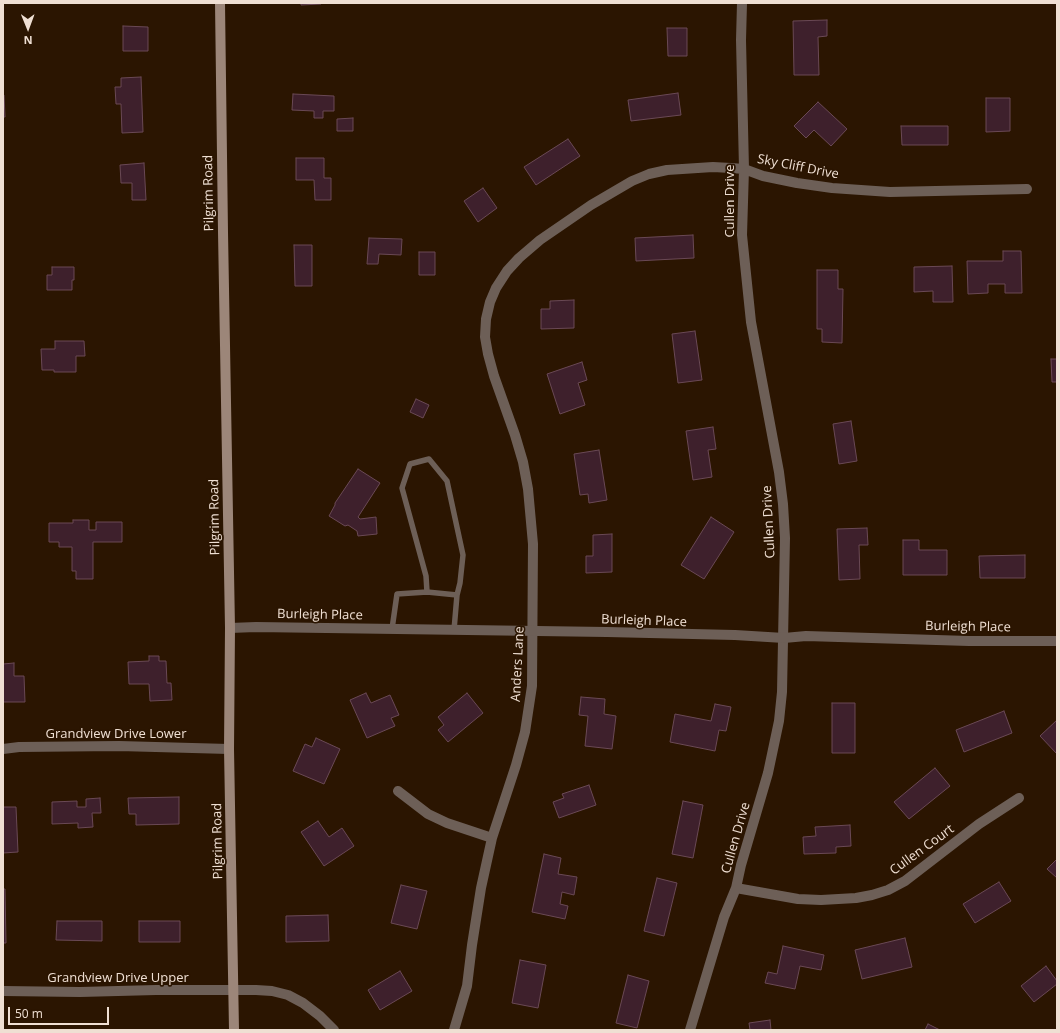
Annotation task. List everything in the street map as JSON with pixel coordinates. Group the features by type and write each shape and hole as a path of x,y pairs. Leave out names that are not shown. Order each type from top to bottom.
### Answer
{"main road":[{"name":"Pilgrim Road","path":"220,3 230,628 229,749 234,1030"}],"street":[{"name":"Cullen Drive","path":"690,1030 724,917 736,888 774,748 782,692 785,538 783,504 779,472 751,322 742,235 744,169 741,40 742,3"},
{"name":"Sky Cliff Drive","path":"492,298 496,288 507,271 519,258 540,240 591,205 632,181 649,174 667,170 713,167 744,169 763,176 797,182 857,190 890,192 1027,189"},
{"name":"Anders Lane","path":"454,1030 467,986 480,895 492,838 516,765 525,732 532,686 534,631 534,544 528,489 523,462 494,376 485,337 486,319 492,298"},
{"name":"Burleigh Place","path":"230,628 256,627 534,631 735,635 784,638 806,636 969,641 1057,641"},
{"name":"Grandview Drive Lower","path":"3,749 19,747 119,746 229,749"},
{"path":"398,791 428,814 447,823 492,838"},
{"name":"Cullen Court","path":"736,888 798,899 821,900 856,898 888,890 904,881 979,824 1019,798"},
{"name":"Grandview Drive Upper","path":"3,991 272,991 288,995 302,1002 320,1016 334,1030"}],"lane":[{"path":"427,592 426,576 402,488 410,464 429,460 447,481 463,555 454,630"},
{"path":"392,629 397,594 427,592 457,595"}],"building":[{"path":"301,3 321,3 321,4 301,5"},
{"path":"827,20 827,36 818,37 819,75 794,75 793,21"},
{"path":"123,26 148,27 148,51 123,51"},
{"path":"667,28 687,28 687,56 668,56"},
{"path":"141,77 143,132 122,133 121,104 116,104 115,87 121,87 121,78"},
{"path":"678,93 681,115 631,121 628,100"},
{"path":"293,94 334,96 334,111 323,111 323,118 314,118 314,111 292,110"},
{"path":"4,95 5,117 3,117"},
{"path":"986,98 1010,98 1010,131 986,132"},
{"path":"818,102 847,129 831,146 814,130 806,138 794,126"},
{"path":"353,118 353,131 337,131 337,119"},
{"path":"901,126 948,126 948,145 902,145"},
{"path":"568,139 580,156 536,185 524,167"},
{"path":"296,158 324,158 324,178 331,178 331,200 315,200 314,180 296,180"},
{"path":"144,163 146,200 132,200 132,183 121,183 120,165"},
{"path":"483,188 497,208 478,222 464,201"},
{"path":"693,235 694,258 636,261 635,238"},
{"path":"369,238 402,239 401,255 379,254 378,264 367,264"},
{"path":"294,245 312,245 312,286 295,286"},
{"path":"1003,251 1021,251 1022,293 1005,293 1005,284 988,284 988,293 968,294 967,261 1003,261"},
{"path":"419,252 435,252 435,275 419,275"},
{"path":"952,266 953,302 933,302 933,291 914,292 914,267"},
{"path":"52,267 74,267 72,290 47,290 47,275 52,275"},
{"path":"817,270 838,270 838,289 843,289 842,343 822,342 822,329 817,329"},
{"path":"574,300 574,328 541,329 541,309 550,309 550,301"},
{"path":"695,331 702,380 678,383 672,334"},
{"path":"55,341 84,341 85,356 76,356 76,372 54,372 54,370 42,370 41,349 55,349"},
{"path":"1051,359 1057,359 1057,382 1052,382"},
{"path":"582,362 587,380 578,383 585,405 560,414 547,374"},
{"path":"416,399 429,405 423,418 410,412"},
{"path":"851,421 857,461 839,464 833,424"},
{"path":"713,427 716,449 708,450 712,477 693,480 686,431"},
{"path":"599,450 607,500 589,503 588,494 580,495 574,454"},
{"path":"358,469 380,483 358,517 360,519 376,517 377,534 358,536 357,531 348,525 345,526 329,516 335,503"},
{"path":"711,517 734,532 704,579 681,565"},
{"path":"73,520 89,520 89,530 96,530 96,522 122,522 122,542 93,542 93,579 76,579 76,571 72,571 72,547 59,547 59,542 49,542 49,523 73,523"},
{"path":"867,528 868,545 859,545 860,579 839,580 837,529"},
{"path":"612,534 612,572 586,573 586,556 593,556 593,535"},
{"path":"903,540 919,540 919,550 947,550 947,575 903,575"},
{"path":"1025,555 1025,578 980,578 979,556"},
{"path":"149,656 159,656 159,661 166,661 167,683 171,683 172,700 150,701 149,684 129,684 128,662 149,661"},
{"path":"14,663 14,676 24,676 25,702 3,702 3,664"},
{"path":"366,693 371,703 390,695 399,715 391,718 395,726 367,738 350,700"},
{"path":"467,693 483,713 448,742 438,730 444,725 438,717"},
{"path":"581,697 605,699 604,714 616,716 612,749 585,746 588,716 579,715"},
{"path":"832,703 855,703 855,753 832,753"},
{"path":"715,704 731,707 726,731 719,730 715,751 670,742 675,714 711,721"},
{"path":"1004,711 1012,733 964,752 956,730"},
{"path":"1057,720 1057,754 1040,736"},
{"path":"316,738 340,749 324,784 293,771 305,744 312,747"},
{"path":"935,768 950,786 909,819 894,802"},
{"path":"589,785 596,805 559,818 553,802 564,798 562,794"},
{"path":"179,797 179,824 136,825 136,814 129,814 128,798"},
{"path":"100,798 101,813 92,813 93,827 78,828 78,823 52,824 52,802 77,801 77,807 86,807 86,799"},
{"path":"683,801 703,805 693,858 672,854"},
{"path":"3,807 16,807 18,852 3,853"},
{"path":"318,821 329,837 342,828 354,846 324,866 301,832"},
{"path":"850,825 851,846 836,847 836,853 804,854 803,837 816,836 815,827"},
{"path":"544,854 561,858 558,874 577,877 574,895 562,892 560,904 568,906 565,919 532,912"},
{"path":"1057,859 1057,878 1047,869"},
{"path":"657,878 677,883 664,936 644,931"},
{"path":"999,882 1011,901 975,923 963,904"},
{"path":"401,885 427,891 417,929 391,923"},
{"path":"3,889 5,889 6,943 3,943"},
{"path":"328,915 329,941 286,942 286,916"},
{"path":"57,921 102,921 102,941 56,940"},
{"path":"139,921 180,921 180,942 139,942"},
{"path":"905,938 912,967 862,979 855,950"},
{"path":"783,946 824,955 821,970 800,966 795,989 765,983 768,972 777,974"},
{"path":"520,960 546,965 538,1008 512,1003"},
{"path":"1046,966 1057,981 1057,984 1034,1002 1021,986"},
{"path":"400,971 412,991 380,1010 368,990"},
{"path":"628,975 649,981 637,1028 616,1023"},
{"path":"770,1020 771,1030 750,1030 749,1023"},
{"path":"928,1024 940,1030 925,1030"}]}
